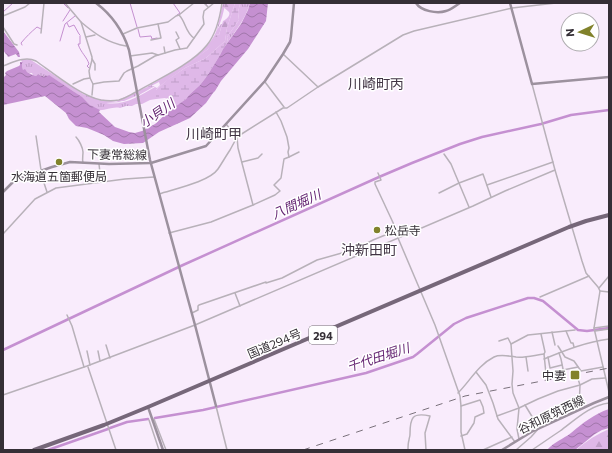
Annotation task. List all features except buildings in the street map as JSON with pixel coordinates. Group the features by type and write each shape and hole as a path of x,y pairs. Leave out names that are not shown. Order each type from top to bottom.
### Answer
{"highway":[{"name":"国道294号","path":"41,450 108,425 572,227 609,216"},
{"name":"国道294号","path":"34,450 108,425"}],"main road":[{"path":"96,3 116,23 122,34 130,56 154,177 192,313 216,407"},
{"name":"下妻常総線","path":"3,192 14,182 41,170 70,162 99,164 151,163 206,146 270,74 283,54 290,42 294,3"},
{"path":"416,3 423,9 441,12 460,3"},
{"path":"510,3 532,84 609,77"},
{"name":"谷和原筑西線","path":"502,450 539,428 609,397"},
{"path":"148,408 163,450"}],"street":[{"path":"3,16 25,8 30,3"},
{"path":"41,33 44,3"},
{"path":"65,3 81,22 96,34 112,43 127,46"},
{"path":"122,34 137,28 168,22 194,3"},
{"path":"204,3 208,7"},
{"path":"93,84 119,81 128,70 133,69 158,55 187,48 204,23 204,11 214,3"},
{"path":"3,66 27,58 33,60 89,96 101,100 119,100 128,97 152,84 180,67 204,49 210,42 214,33 222,3"},
{"path":"159,194 183,187 211,176 218,170 237,138 276,112 287,108 318,87 403,35 414,31 512,8 556,3"},
{"path":"179,15 183,20 186,30 194,38"},
{"path":"81,22 92,59 95,64 95,70"},
{"path":"152,40 160,38 158,24"},
{"path":"3,27 14,44 17,45"},
{"path":"176,32 178,38 176,40 180,50"},
{"path":"86,37 96,34"},
{"path":"164,48 165,53"},
{"path":"130,56 152,53 158,55"},
{"path":"283,54 318,87"},
{"path":"92,59 89,70 90,78 93,84 92,95"},
{"path":"73,84 90,78"},
{"path":"264,81 284,108"},
{"path":"532,84 552,162 585,269 600,291 594,328 609,392"},
{"path":"276,112 287,137 289,148 288,158"},
{"path":"226,124 237,138 253,205"},
{"path":"36,136 41,170 47,192"},
{"path":"76,137 83,153 83,163"},
{"path":"169,233 211,222 275,195 280,191 274,185 281,178 284,159 299,152"},
{"path":"242,162 258,158 262,154"},
{"path":"444,154 451,164 469,208"},
{"path":"487,185 552,162"},
{"path":"99,164 101,182"},
{"path":"3,395 110,358 195,325 555,170"},
{"path":"378,173 381,180 375,182 375,184 396,229 398,238 435,325 461,399 461,436 465,450"},
{"path":"439,193 459,183 483,174 492,197"},
{"path":"3,234 34,200 56,188 154,177"},
{"path":"192,313 198,310 199,305 282,278 311,263 356,249 373,240 396,231"},
{"path":"540,297 589,276"},
{"path":"598,288 609,276"},
{"path":"604,282 609,282"},
{"path":"600,291 609,292"},
{"path":"235,293 240,306"},
{"path":"68,315 84,367"},
{"path":"594,328 609,326"},
{"path":"595,331 609,329"},
{"path":"510,344 528,335 575,330"},
{"path":"566,331 571,344 573,343 574,348"},
{"path":"552,332 560,352 564,374"},
{"path":"541,334 545,352 544,359 546,374"},
{"path":"499,341 508,338 510,344 513,371 513,393 519,408 517,429 519,439"},
{"path":"544,359 565,350 609,339"},
{"path":"106,345 110,358"},
{"path":"87,351 90,365"},
{"path":"98,351 100,361"},
{"path":"560,352 565,357 574,361 583,371 603,367"},
{"path":"458,393 476,372 495,356 511,355 516,357 544,354"},
{"path":"526,356 528,370"},
{"path":"548,357 550,368 562,365"},
{"path":"87,366 116,450"},
{"path":"563,370 578,367"},
{"path":"476,372 486,385 497,416 502,425 515,442"},
{"path":"577,376 580,384 579,410"},
{"path":"497,416 592,379 609,378"},
{"path":"461,406 480,400 484,413 475,417 474,423 467,434 461,436"},
{"path":"532,450 592,408 609,402"},
{"path":"516,450 539,428 525,405"},
{"path":"216,407 227,450"},
{"path":"408,450 410,435 409,429 413,417 418,414 430,416 425,433 426,450"},
{"path":"149,420 159,450"},
{"path":"154,420 166,450"},
{"path":"483,450 512,437"}],"green space":[{"path":"223,3 225,3 224,10 217,30 222,24 219,35 217,34 208,49 156,90 156,99 142,104 98,110 93,108 73,91 50,76 48,77 46,75 44,77 38,74 36,76 23,70 21,60 31,60 83,94 98,99 118,102 116,101 136,92 136,96 124,101 119,101 122,102 106,103 113,104 125,102 137,97 155,87 157,88 160,85 159,82 139,95 138,91 186,64 204,49 216,32"},
{"path":"225,3 235,3 227,28 225,41 206,58 185,68 184,67 208,49 217,34 219,35 223,21 227,19 229,15 229,12 224,8"},
{"path":"235,3 241,3 238,12 239,20 227,37 228,42 200,85 176,107 175,103 165,98 156,99 156,90 167,80 185,68 206,58 225,41 227,28"},
{"path":"241,3 250,3 243,19 228,42 227,37 239,20 238,12"},
{"path":"609,429 609,450 576,450 592,438"}],"water":[{"path":"250,3 268,3 266,21 248,49 221,81 206,103 190,118 159,132 143,143 124,144 113,141 104,135 87,128 76,126 69,119 66,113 45,96 3,105 3,78 6,75 5,73 19,66 20,62 23,62 23,70 25,69 30,74 36,76 38,74 44,77 45,75 49,75 82,97 90,105 100,110 99,112 115,127 135,133 142,131 155,124 186,99 200,85 241,24"},
{"path":"3,31 19,52 20,57 16,54 8,57 4,52"},
{"path":"609,409 609,428 595,434 575,450 547,450 598,413"}],"waterway":[{"path":"3,12 13,3"},
{"path":"54,3 62,3"},
{"path":"63,3 68,8"},
{"path":"130,3 137,27"},
{"path":"173,3 180,13 177,15"},
{"path":"63,21 70,10"},
{"path":"60,41 65,24 75,16"},
{"path":"67,23 69,27 74,25 80,35"},
{"path":"22,45 21,43 37,27 41,29"},
{"path":"138,29 140,37 151,36 152,39 157,38"},
{"path":"80,36 80,44 78,44 89,64 87,66 89,68"},
{"name":"八間堀川","path":"3,350 183,265 412,163 482,137 541,124 571,115 609,110"},
{"name":"千代田堀川","path":"155,418 203,410 366,373 413,357 454,324 466,318 528,298 543,301 578,330 587,331 609,328"},
{"name":"千代田堀川","path":"110,428 127,422 148,419"},
{"name":"千代田堀川","path":"48,450 108,429"}],"railway":[{"path":"303,450 465,396 609,368"}],"place":[{"name":"水海道五箇郵便局","path":"59,162"},
{"name":"松岳寺","path":"377,230"},
{"name":"中妻","path":"575,375"}],"district":[{"name":"川崎町丙","path":"376,83"},
{"name":"川崎町甲","path":"214,133"},
{"name":"沖新田町","path":"369,249"}],"water label":[{"name":"小貝川","path":"157,113"}]}
